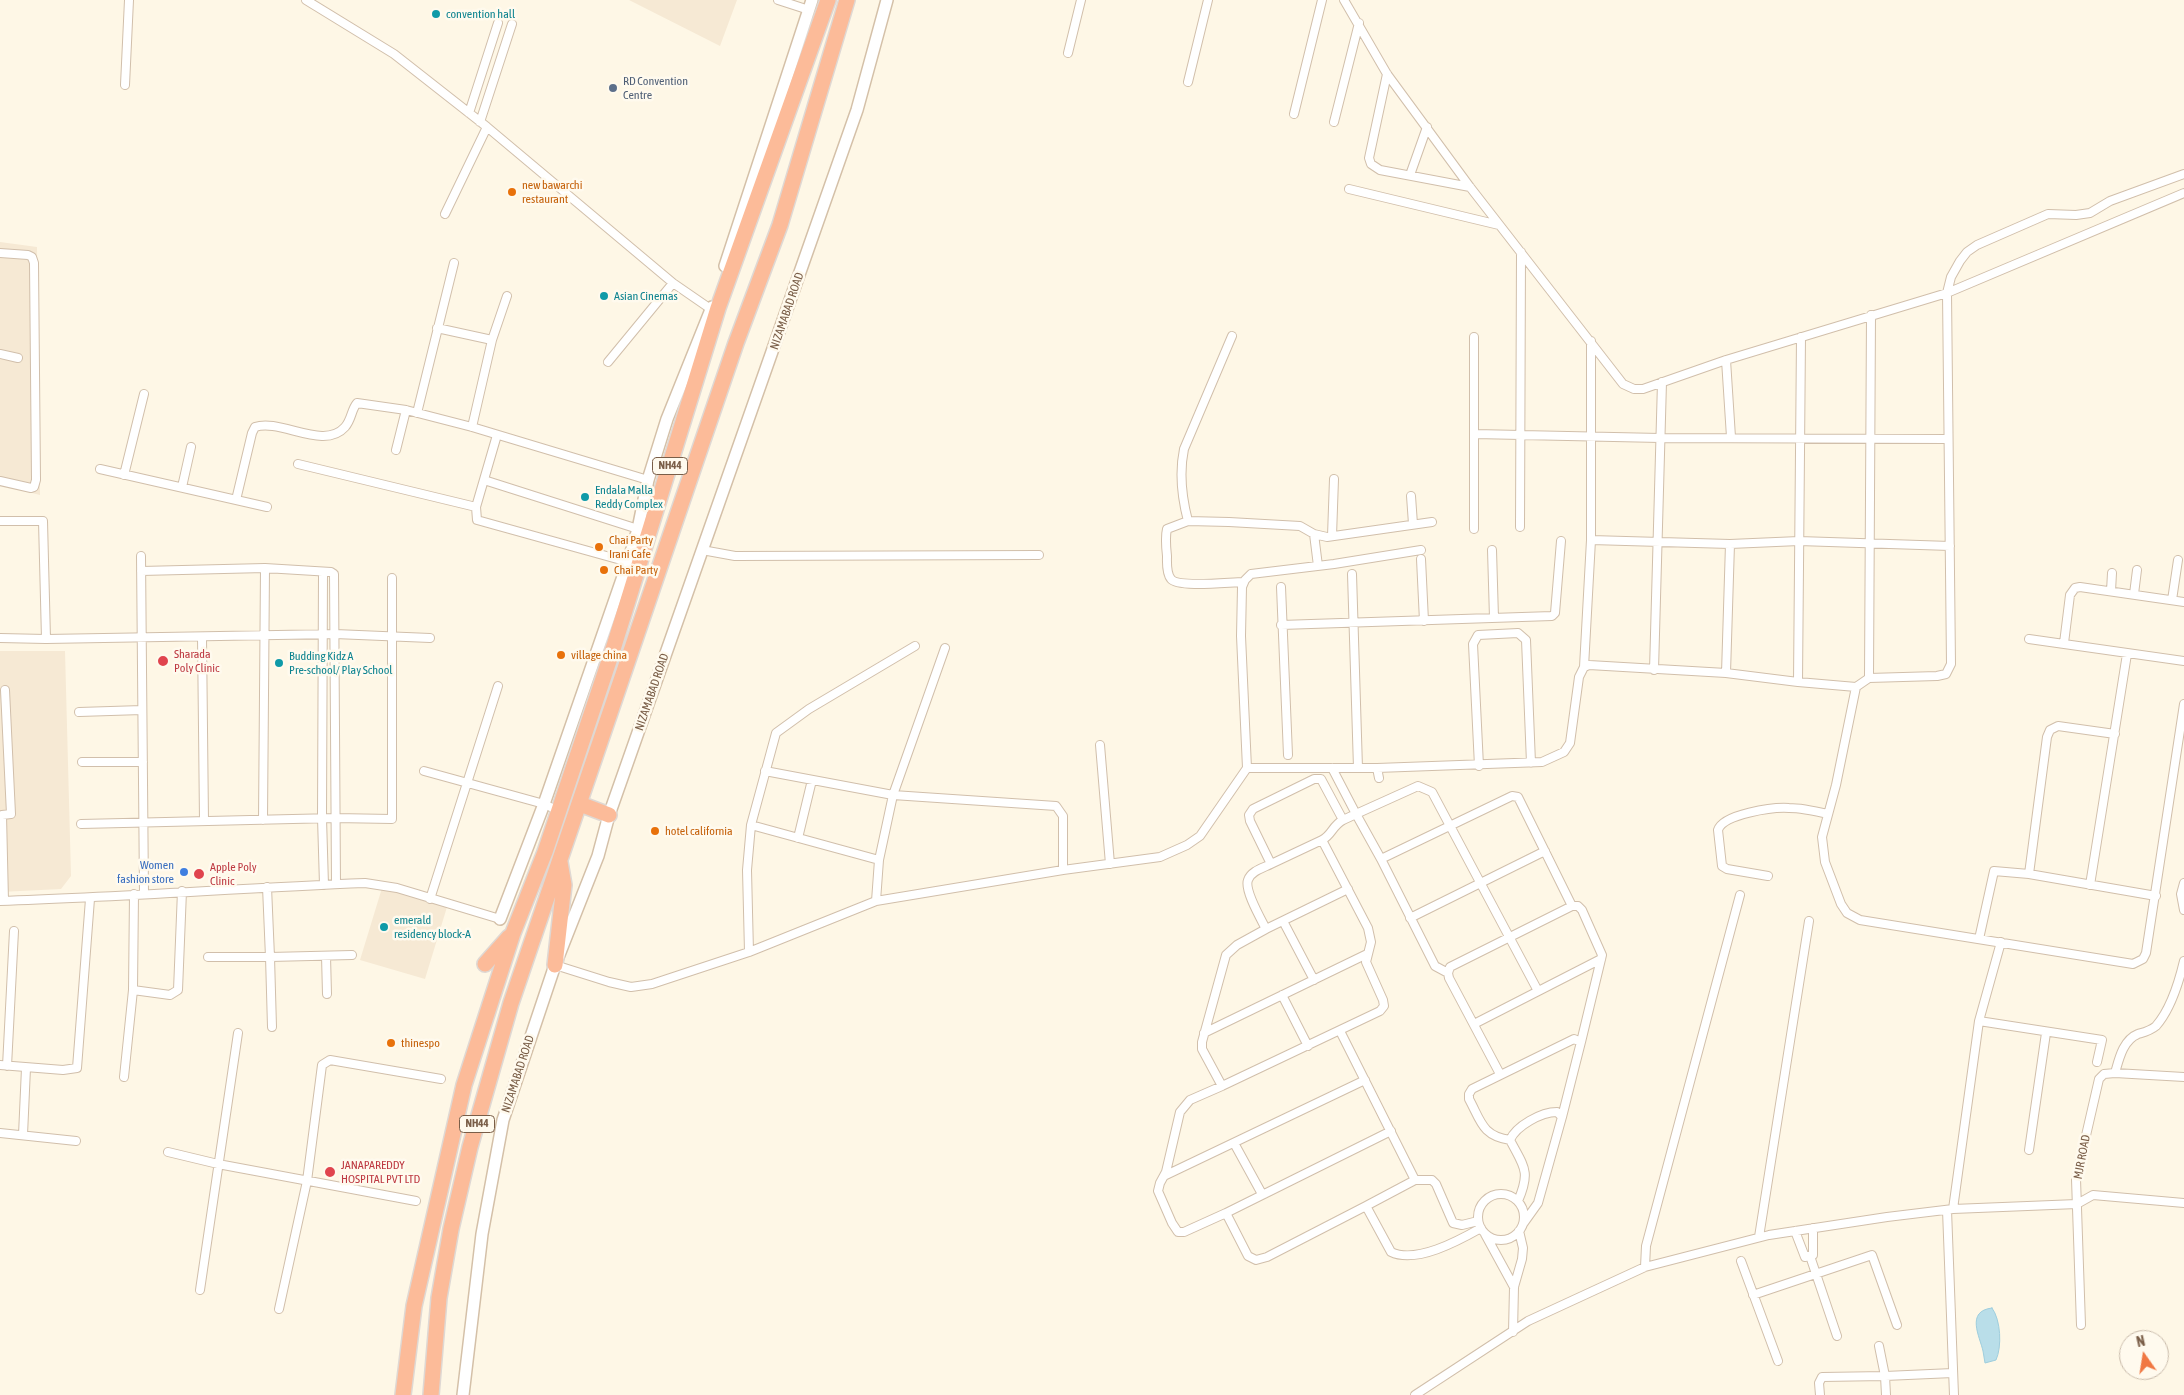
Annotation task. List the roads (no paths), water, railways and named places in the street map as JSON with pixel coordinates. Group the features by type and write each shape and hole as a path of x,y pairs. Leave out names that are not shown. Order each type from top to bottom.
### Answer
{"highway":[{"name":"NH44","path":"403,1395 414,1306 462,1094 513,933 559,810 614,646 714,311 828,0"},
{"name":"NIZAMABAD ROAD","path":"431,1395 439,1298 452,1229 470,1147 511,1004 736,343 780,225 847,0"},
{"path":"580,804 610,815"},
{"path":"555,964 564,885 559,861"},
{"path":"485,964 513,933"}],"main road":[{"name":"NIZAMABAD ROAD","path":"463,1395 482,1234 503,1120 555,964 595,864 610,815 702,550 857,110 887,0"},
{"path":"500,919 544,804 628,562 638,529 648,480 667,419 714,311 811,5"}],"street":[{"path":"125,85 129,0"},
{"path":"306,0 394,54 483,125 673,283 714,311"},
{"path":"778,0 811,5"},
{"path":"1068,53 1081,0"},
{"path":"1188,82 1208,0"},
{"path":"1294,114 1322,0"},
{"path":"1344,0 1387,74 1470,187 1623,384 1629,388 1643,389 1726,360 1947,293 2184,193"},
{"path":"468,113 498,23"},
{"path":"1334,122 1359,23"},
{"path":"445,214 483,125 512,24"},
{"path":"1387,74 1369,158 1371,164 1376,168 1470,187"},
{"path":"1410,175 1427,128"},
{"path":"1584,667 1589,665 1726,673 1798,682 1856,686 1869,678 1937,676 1946,674 1949,670 1950,546 1947,439 1947,293 1951,277 1960,261 1977,245 2048,214 2076,215 2090,213 2110,201 2184,174"},
{"path":"1349,189 1499,225"},
{"path":"1520,527 1521,252"},
{"path":"0,253 28,255 32,257 34,263 36,480 34,487 31,488 0,481"},
{"path":"418,413 454,263"},
{"path":"608,362 673,283"},
{"path":"472,427 492,340 507,296"},
{"path":"1869,678 1871,315"},
{"path":"437,328 492,340"},
{"path":"1188,521 1184,506 1182,481 1181,462 1184,449 1232,336"},
{"path":"1474,337 1474,529"},
{"path":"1798,682 1801,338"},
{"path":"1247,768 1479,766 1542,762 1564,752 1570,743 1578,677 1584,667 1591,540 1591,341"},
{"path":"0,354 18,358"},
{"path":"1726,360 1731,437"},
{"path":"1654,670 1662,382"},
{"path":"124,475 144,394"},
{"path":"236,500 255,427 262,425 304,433 336,434 345,427 357,403 406,410 472,427 648,480"},
{"path":"396,450 406,410"},
{"path":"1475,434 1660,438 1731,437 1800,440 1947,439"},
{"path":"497,435 476,507 476,518 480,522 628,562"},
{"path":"182,487 191,447"},
{"path":"298,464 476,507"},
{"path":"100,469 267,506"},
{"path":"484,480 638,529"},
{"path":"1332,536 1334,480"},
{"path":"1411,496 1413,524"},
{"path":"0,521 43,521 46,639"},
{"path":"1422,550 1251,574 1243,582 1193,584 1178,583 1171,580 1168,573 1166,534 1167,529 1188,521 1300,526 1324,537 1432,522"},
{"path":"1314,534 1318,566"},
{"path":"1591,540 1658,540 1730,544 1798,541 1950,546"},
{"path":"1282,625 1554,615 1561,541"},
{"path":"1726,673 1730,544"},
{"path":"702,550 735,556 1039,555"},
{"path":"1492,550 1494,618"},
{"path":"141,556 144,893"},
{"path":"1421,559 1424,620"},
{"path":"2172,600 2178,560"},
{"path":"141,571 265,568 331,572 335,577 334,818 336,884"},
{"path":"263,820 265,568"},
{"path":"2134,594 2137,570"},
{"path":"323,572 322,818 324,885"},
{"path":"2111,591 2112,573"},
{"path":"1352,574 1358,768"},
{"path":"81,824 322,818 392,819 392,578"},
{"path":"555,964 609,982 631,987 652,984 749,952 876,901 1063,870 1160,857 1187,845 1200,836 1247,768 1241,636 1243,582"},
{"path":"1281,587 1288,755"},
{"path":"2064,643 2072,591 2080,587 2184,602"},
{"path":"1479,766 1473,644 1478,635 1518,633 1526,640 1531,763"},
{"path":"0,638 46,639 335,634 430,638"},
{"path":"202,637 204,821"},
{"path":"2029,639 2184,661"},
{"path":"749,952 748,870 751,825 776,733 809,708 915,646"},
{"path":"876,901 879,860 893,794 945,648"},
{"path":"2090,884 2127,654"},
{"path":"430,899 469,783 498,686"},
{"path":"1856,686 1822,837 1825,862 1841,904 1847,913 1860,920 2133,964 2139,962 2146,953 2184,704"},
{"path":"5,690 11,814 1,815 2,901 90,899 144,893 365,883 383,885 500,919"},
{"path":"79,712 142,710"},
{"path":"323,726 334,726"},
{"path":"2029,874 2047,736 2050,730 2058,726 2115,734"},
{"path":"1100,745 1110,864"},
{"path":"82,762 143,762"},
{"path":"1332,768 1435,966 1448,973 1500,1074"},
{"path":"1377,768 1379,778"},
{"path":"424,771 544,804 559,810"},
{"path":"765,771 893,794 1056,806 1063,816 1063,870"},
{"path":"1271,864 1250,821 1253,809 1314,779 1321,779 1343,820"},
{"path":"798,838 812,780"},
{"path":"1266,929 1247,889 1247,880 1253,873 1328,838 1334,825 1343,820 1418,786 1432,792 1508,938 1538,991"},
{"path":"1381,859 1512,796 1518,797 1572,906"},
{"path":"1768,876 1726,869 1722,866 1719,826 1729,819 1773,808 1790,808 1828,814"},
{"path":"751,825 879,860"},
{"path":"1322,840 1368,928 1370,942 1366,962 1384,1006 1380,1011 1340,1031 1190,1100 1180,1112 1166,1172 1158,1191 1172,1223 1178,1232 1184,1232 1391,1131"},
{"path":"1410,918 1546,851"},
{"path":"1979,939 1994,871 2029,874 2156,896"},
{"path":"2184,883 2182,894 2184,910"},
{"path":"267,887 272,1027"},
{"path":"1222,1086 1202,1049 1204,1033 1226,955 1237,946 1266,929 1348,889"},
{"path":"133,990 170,995 178,990 180,984 182,891"},
{"path":"124,1077 133,990 134,894"},
{"path":"1645,1267 1646,1246 1740,895"},
{"path":"14,931 4,1065 63,1070 77,1068 90,899"},
{"path":"1226,1213 1248,1256 1256,1260 1267,1257 1415,1180 1432,1180 1436,1184 1453,1223 1481,1228 1499,1240 1514,1236 1538,1203 1562,1117 1601,959 1600,949 1582,910 1578,906 1572,906 1450,967 1448,973"},
{"path":"1283,921 1314,980"},
{"path":"1759,1238 1809,921"},
{"path":"1954,1395 1950,1209 1979,1021 2001,942"},
{"path":"1204,1033 1367,954"},
{"path":"208,957 352,955"},
{"path":"326,956 326,994"},
{"path":"1474,1024 1601,959"},
{"path":"2184,961 2179,982 2161,1019 2151,1030 2138,1034 2124,1046 2115,1073 2184,1077"},
{"path":"1282,995 1308,1046"},
{"path":"1979,1021 2046,1033 2102,1040 2097,1062"},
{"path":"1340,1031 1415,1180"},
{"path":"2029,1150 2046,1033"},
{"path":"200,1290 238,1034"},
{"path":"1510,1140 1494,1137 1487,1133 1469,1099 1472,1088 1571,1039 1580,1042"},
{"path":"278,1308 307,1181 322,1065 325,1061 330,1060 441,1079"},
{"path":"23,1135 26,1068"},
{"name":"MJR ROAD","path":"2080,1325 2076,1179 2099,1079 2104,1074 2115,1073"},
{"path":"1164,1176 1365,1080"},
{"path":"1510,1140 1514,1132 1524,1124 1554,1112 1562,1117"},
{"path":"0,1133 76,1141"},
{"path":"1510,1140 1526,1170 1526,1179 1518,1201"},
{"path":"1234,1143 1262,1194"},
{"path":"168,1152 218,1164 416,1201"},
{"path":"1513,1332 1514,1287 1523,1248 1521,1227 1523,1209 1518,1201 1507,1194 1492,1195 1480,1206 1478,1213 1481,1228 1514,1287"},
{"path":"1415,1395 1528,1322 1645,1267 1759,1238 1813,1228 1950,1209 2077,1204 2093,1195 2184,1203"},
{"path":"1366,1206 1391,1252 1398,1256 1408,1256 1439,1248 1481,1228"},
{"path":"1810,1256 1813,1255 1813,1228"},
{"path":"1795,1231 1805,1257 1810,1256"},
{"path":"1753,1295 1872,1255 1897,1325"},
{"path":"1810,1256 1837,1336"},
{"path":"1741,1261 1778,1361"},
{"path":"1880,1346 1886,1395"},
{"path":"1820,1395 1819,1379 1822,1377 1953,1372"}],"water":[{"path":"1992,1308 1999,1326 1999,1348 1996,1360 1985,1363 1977,1332 1976,1319 1984,1310"}],"place":[{"name":"convention hall","path":"436,14"},
{"name":"RD Convention Centre","path":"613,88"},
{"name":"new bawarchi restaurant","path":"512,192"},
{"name":"Asian Cinemas","path":"604,296"},
{"name":"Endala Malla Reddy Complex","path":"585,497"},
{"name":"Chai Party Irani Cafe","path":"599,547"},
{"name":"Chai Party","path":"604,570"},
{"name":"village china","path":"561,655"},
{"name":"Sharada Poly Clinic","path":"163,661"},
{"name":"Budding Kidz A Pre-school/ Play School","path":"279,663"},
{"name":"hotel california","path":"655,831"},
{"name":"Women fashion store","path":"184,872"},
{"name":"Apple Poly Clinic","path":"199,874"},
{"name":"emerald residency block-A","path":"384,927"},
{"name":"thinespo","path":"391,1043"},
{"name":"JANAPAREDDY HOSPITAL PVT LTD","path":"330,1172"}]}
